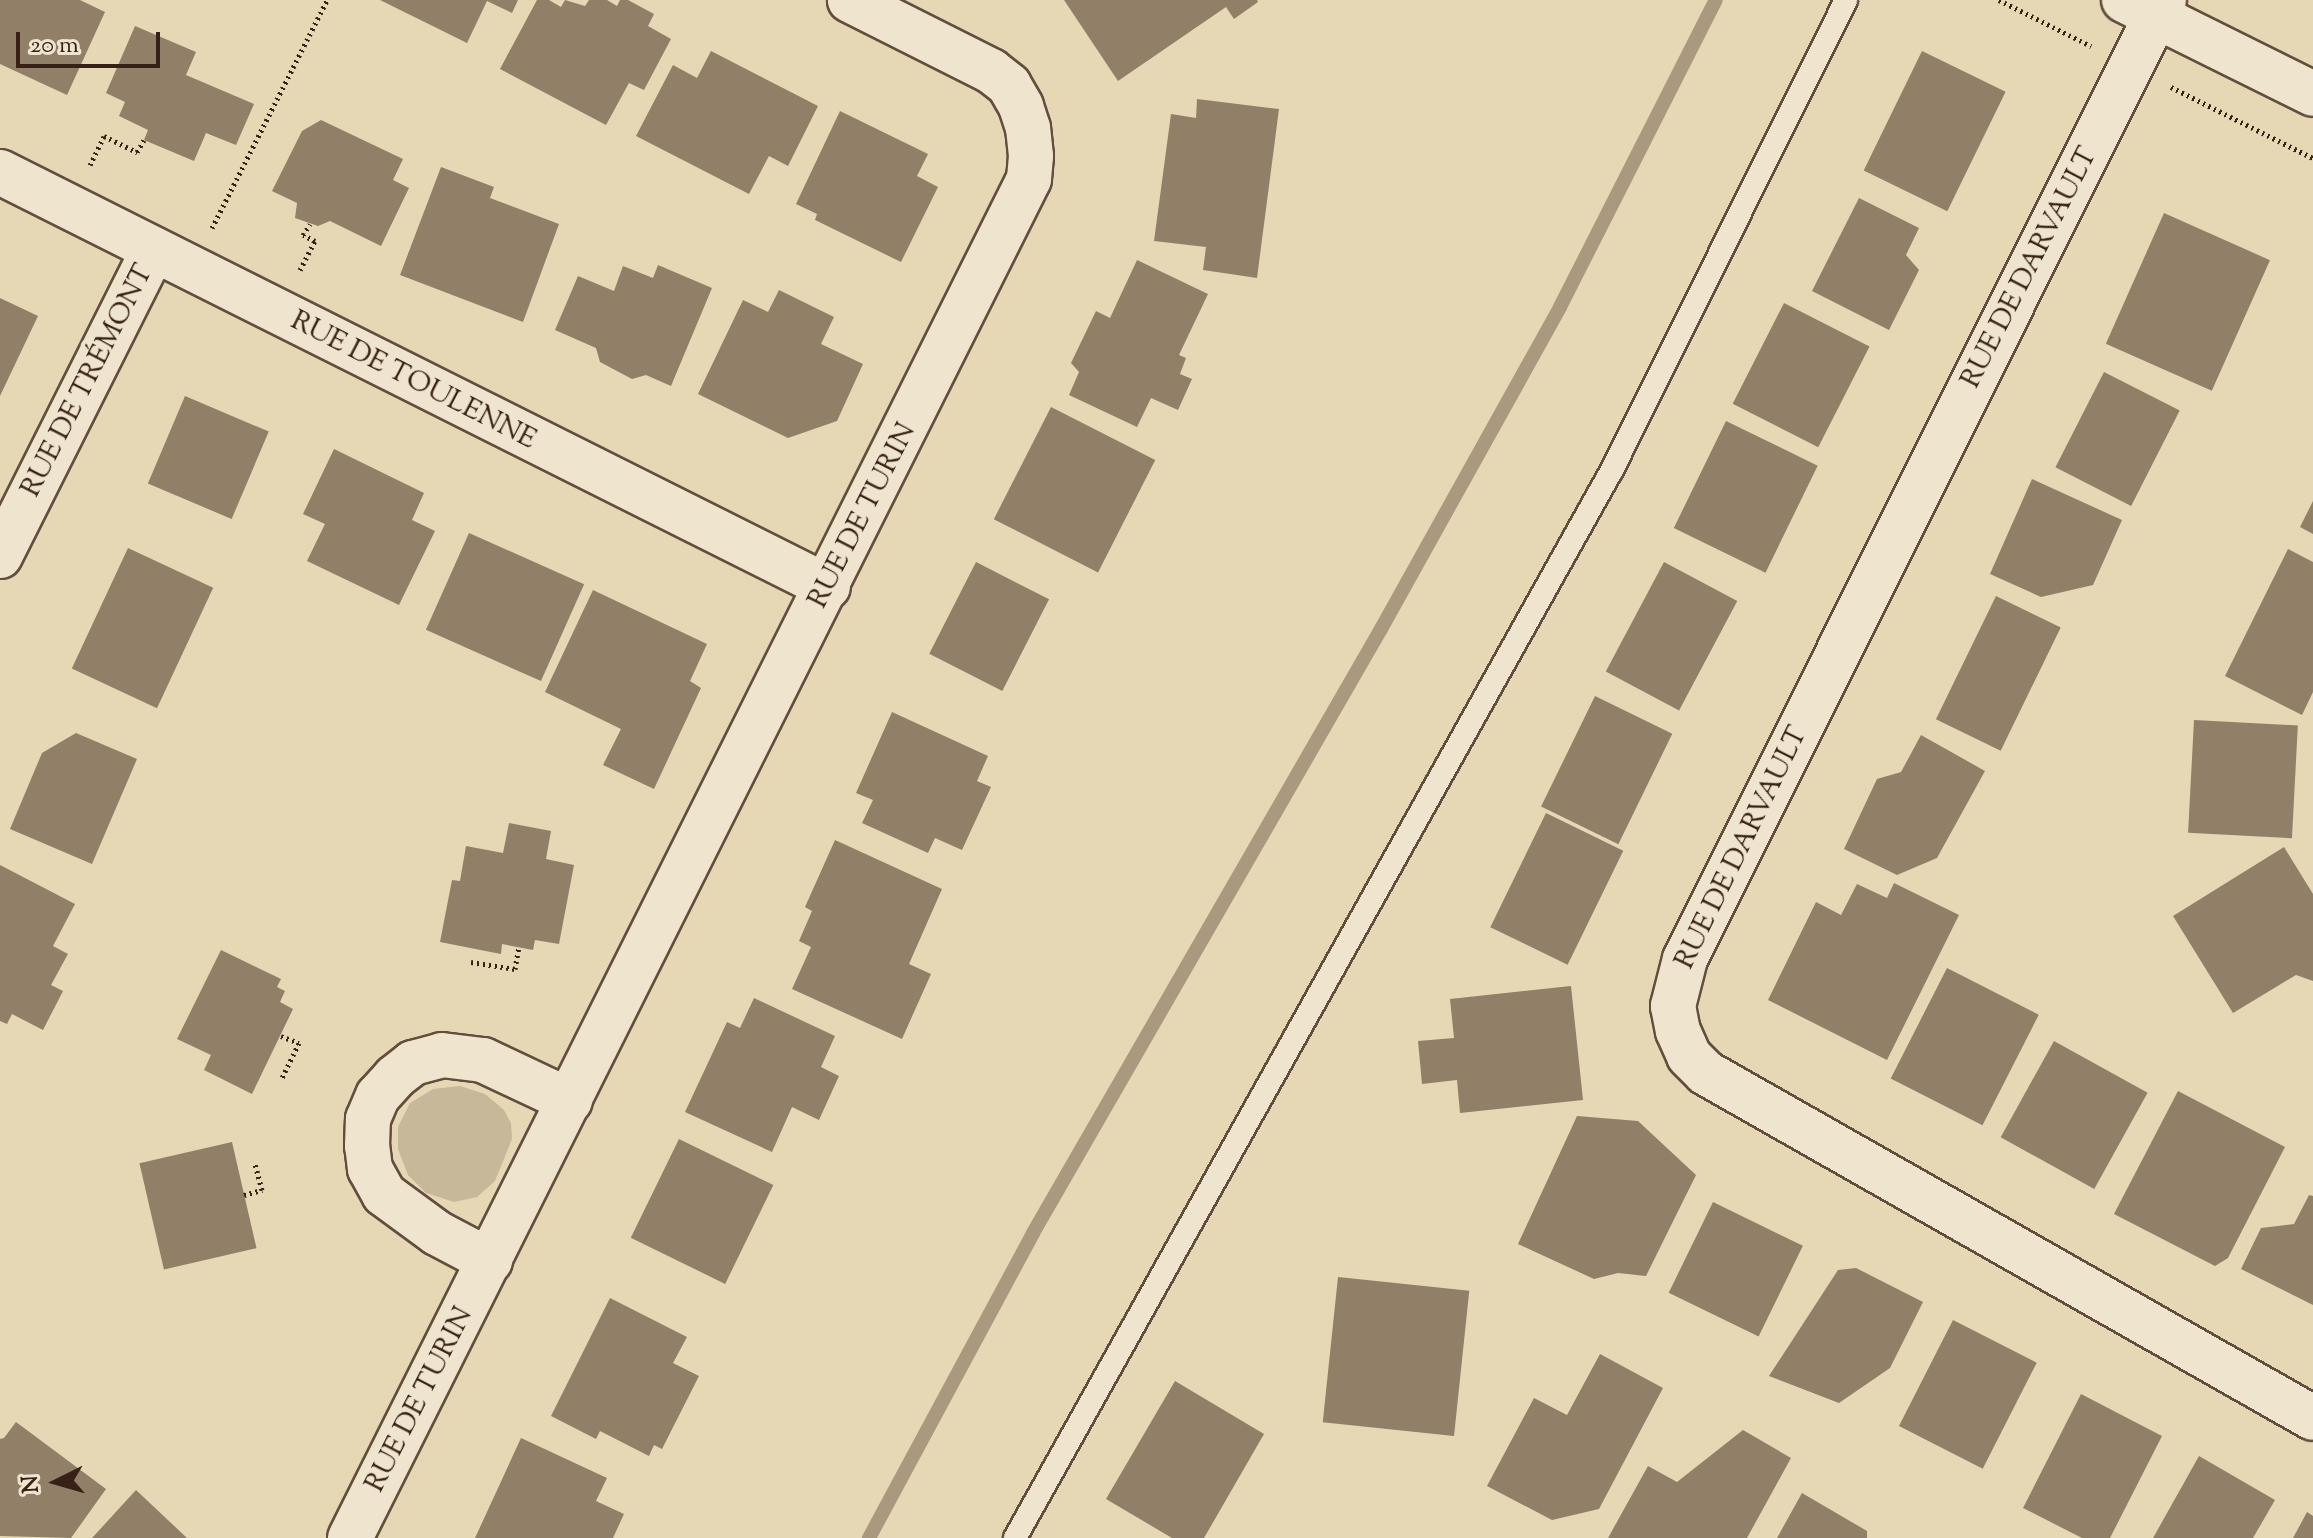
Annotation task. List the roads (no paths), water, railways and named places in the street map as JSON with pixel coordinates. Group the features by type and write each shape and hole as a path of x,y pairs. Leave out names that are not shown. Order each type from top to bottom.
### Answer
{"street":[{"name":"RUE DE TURIN","path":"350,1538 1020,201 1031,156 1021,106 1009,85 991,71 850,0"},
{"path":"2148,6 2313,94"},
{"name":"RUE DE DARVAULT","path":"2148,6 1685,959 1673,1006 1678,1031 1689,1056 1706,1073 2313,1418"},
{"name":"RUE DE TOULENNE","path":"0,172 828,587"},
{"name":"RUE DE TRÉMONT","path":"0,556 154,249"},
{"path":"490,1261 437,1233 384,1194 370,1169 367,1146 368,1119 378,1096 413,1063 442,1055 483,1060 570,1101"}],"lane":[{"path":"1015,1538 1612,470 1846,0"}],"waterway":[{"path":"869,1538 1033,1233 1381,629 1560,307 1716,0"}]}
